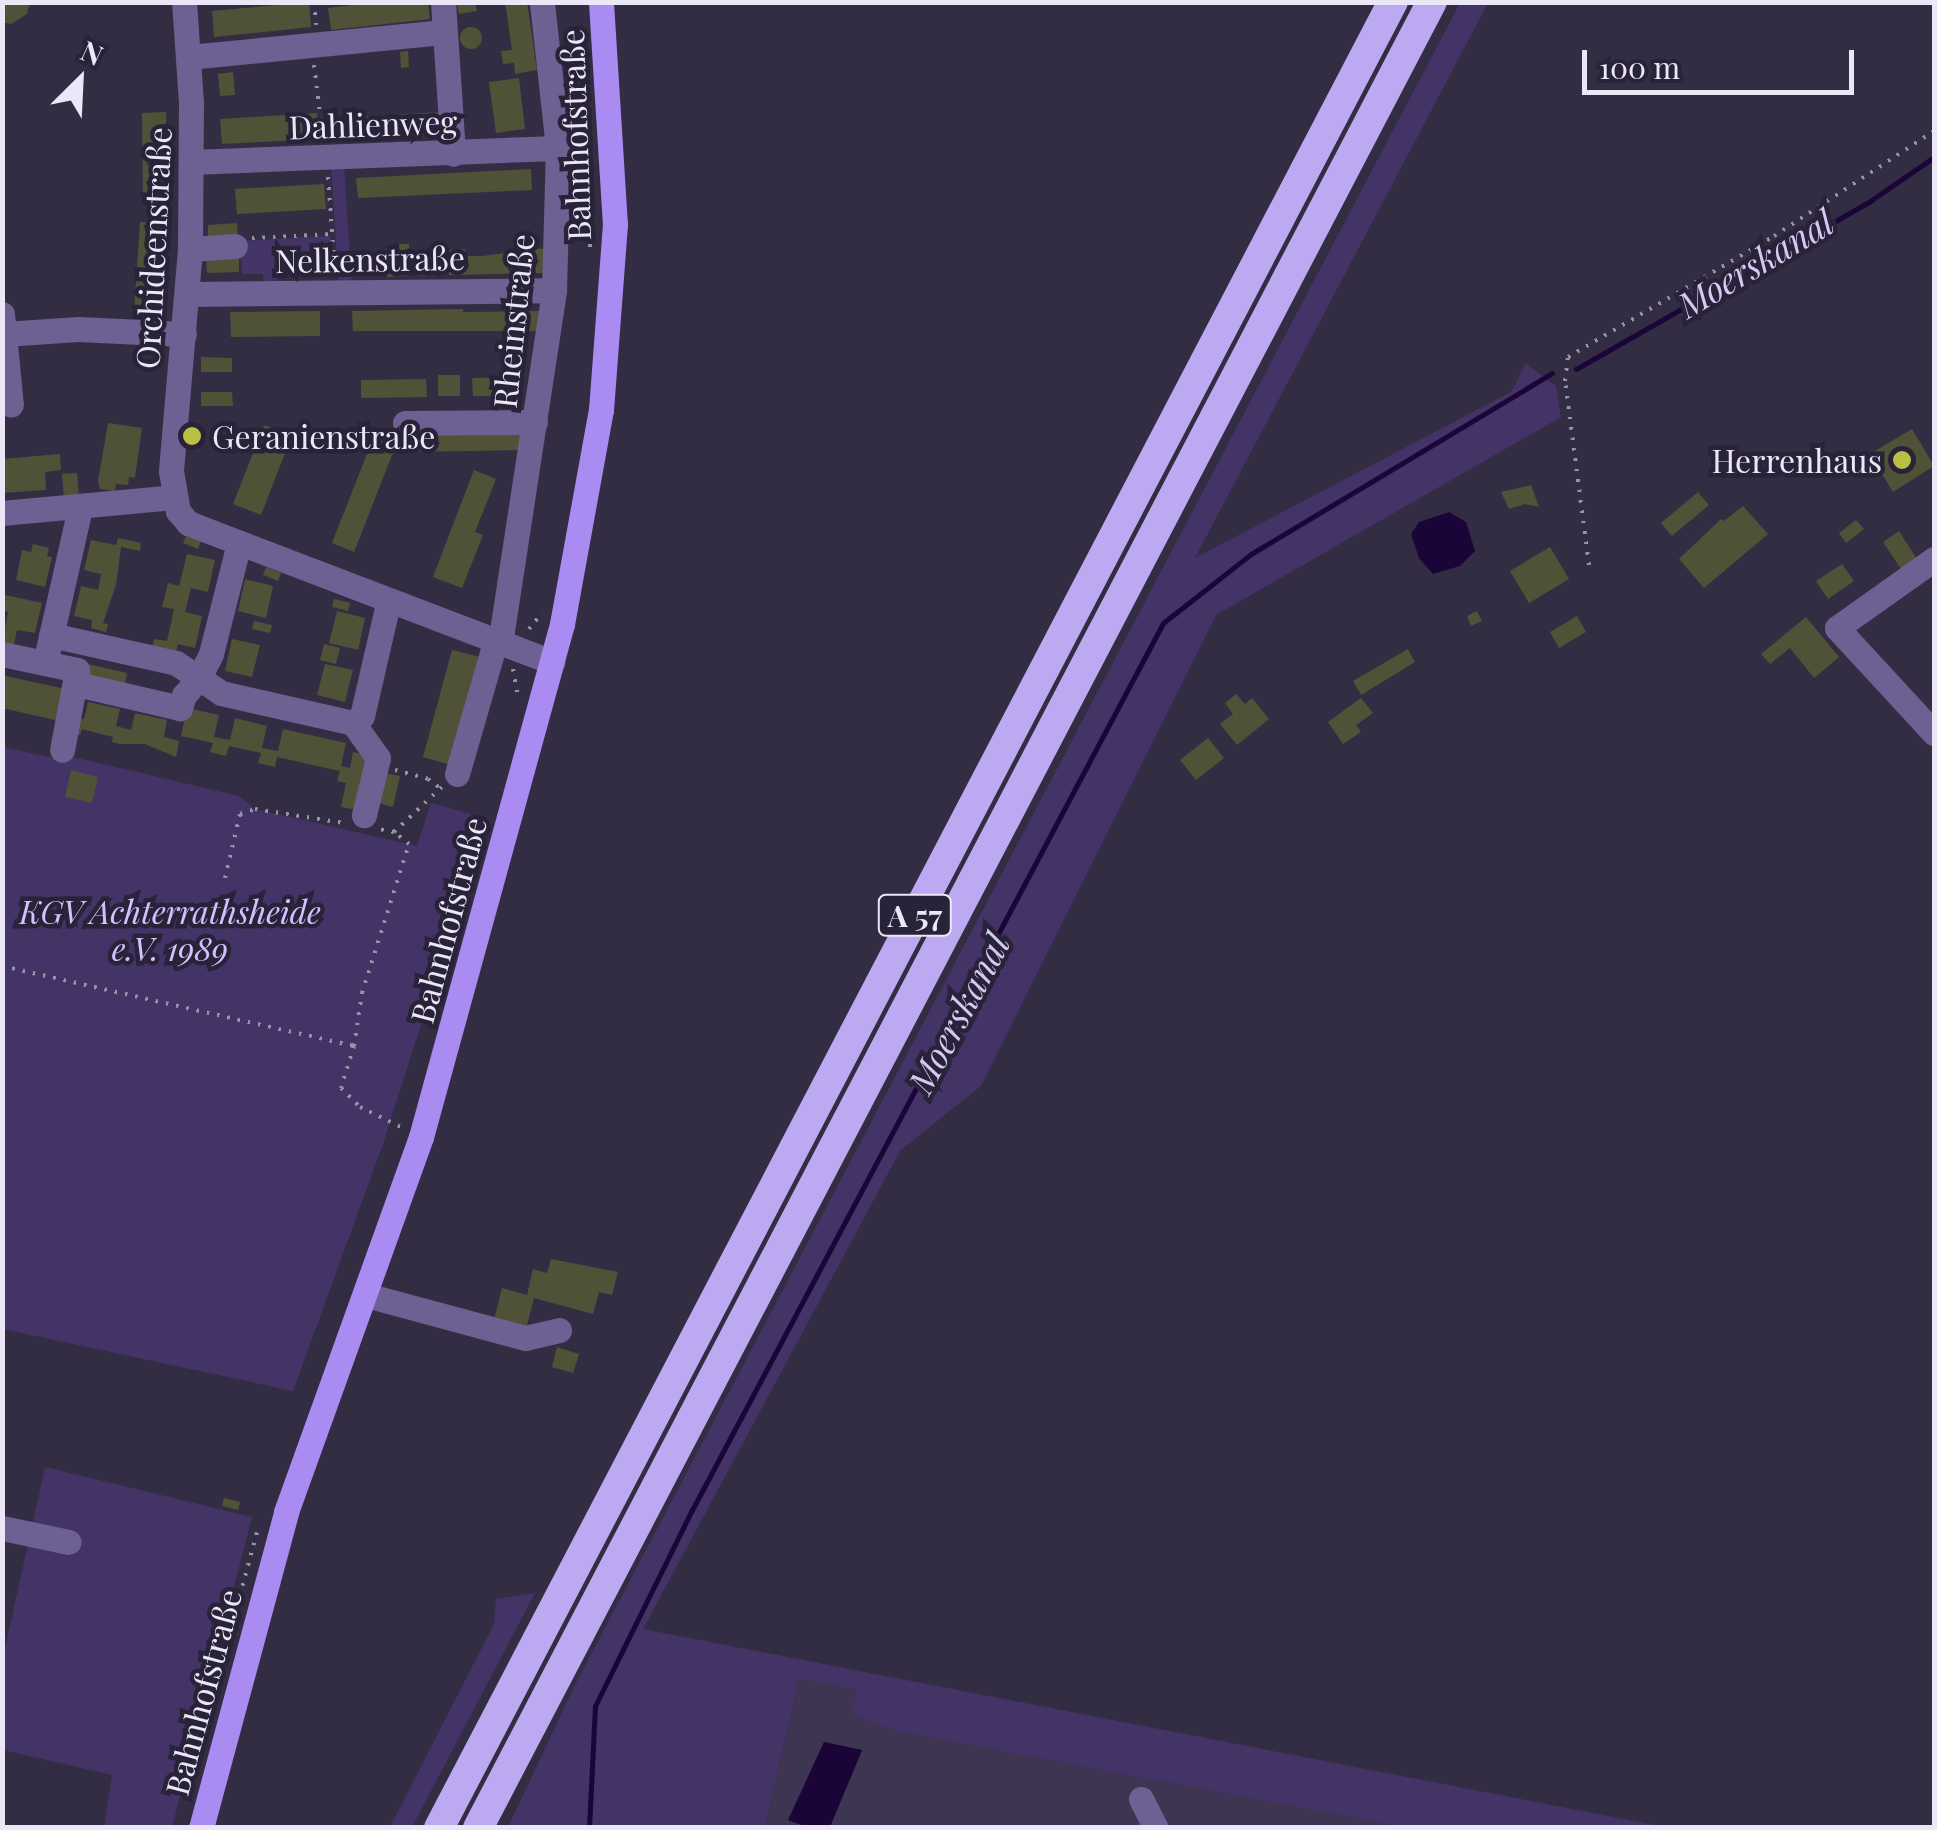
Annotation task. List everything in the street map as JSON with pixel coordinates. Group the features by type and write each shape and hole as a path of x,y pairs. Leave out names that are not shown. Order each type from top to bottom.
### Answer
{"highway":[{"name":"A 57","path":"438,1828 1393,2"},
{"name":"A 57","path":"478,1828 1432,2"}],"main road":[{"name":"Bahnhofstraße","path":"201,1828 286,1512 366,1295 552,662 583,524 601,410 614,243 601,2"}],"street":[{"name":"Orchideenstraße","path":"173,496 171,471 190,249 189,57 184,2"},
{"path":"443,2 453,154"},
{"name":"Rheinstraße","path":"449,781 503,645 554,290 558,148 542,2"},
{"path":"189,57 446,32"},
{"name":"Dahlienweg","path":"191,162 558,148"},
{"path":"190,249 235,246"},
{"name":"Nelkenstraße","path":"188,294 554,290"},
{"path":"11,405 4,324 184,334"},
{"path":"405,423 535,422"},
{"path":"2,513 173,496 188,523 552,662"},
{"path":"45,664 80,508"},
{"path":"2,654 180,708 211,654 239,543"},
{"path":"1934,559 1836,628 1934,733"},
{"path":"353,723 362,716 388,602"},
{"path":"51,635 176,662 221,693 353,723 378,758 367,823"},
{"path":"62,750 84,642"},
{"path":"366,1295 526,1338 560,1330"},
{"path":"2,1528 69,1542"},
{"path":"1141,1799 1156,1828"}],"path":[{"path":"313,45 337,292"},
{"path":"1588,564 1566,381 1568,357 1774,236 1934,131"},
{"path":"590,188 590,260"},
{"path":"235,246 239,239 332,234"},
{"path":"517,710 503,645 544,611"},
{"path":"376,765 449,781"},
{"path":"394,832 449,781"},
{"path":"225,878 240,814 255,809 367,823 394,832 409,844 362,992 354,1046 341,1088 360,1107 411,1132"},
{"path":"2,966 354,1046"},
{"path":"406,1110 411,1132"},
{"path":"214,1693 258,1526"}],"shaded area":[{"path":"1449,512 1466,522 1475,551 1460,566 1433,574 1419,558 1411,534 1419,522"},
{"path":"799,1679 857,1690 901,1732 1402,1827 830,1827 862,1751 824,1742 789,1821 807,1827 765,1828"},
{"path":"824,1742 862,1750 830,1827 807,1827 788,1820"}],"green space":[{"path":"1460,3 1488,3 1195,558 1511,392 1526,364 1556,386 1561,417 1216,615 981,1086 900,1151 643,1629 1665,1827 1402,1827 901,1732 851,1714 857,1690 799,1679 765,1827 508,1827 575,1685"},
{"path":"331,165 344,165 352,286 339,286"},
{"path":"330,236 334,273 277,273 277,288 264,288 263,274 242,274 240,241"},
{"name":"KGV Achterrathsheide e.V. 1989","path":"3,747 54,758 56,753 239,796 255,809 417,846 431,803 471,814 431,993 384,1141 293,1391 3,1329"},
{"path":"45,1467 252,1517 172,1827 104,1827 112,1775 3,1750 3,1657"},
{"path":"535,1593 412,1827 390,1827 494,1624 496,1599"}],"building":[{"path":"2,2 30,2 27,14 11,24 2,22"},
{"path":"309,2 311,27 214,37 212,11"},
{"path":"428,2 430,19 331,30 328,8"},
{"path":"475,2 477,11 459,14 457,4"},
{"path":"505,2 527,2 537,70 515,74 514,63 503,64 501,51 512,50"},
{"path":"467,27 475,27 482,38 475,49 467,49 460,42 460,34"},
{"path":"408,51 409,67 401,68 400,52"},
{"path":"233,72 235,95 220,96 218,74"},
{"path":"519,78 525,129 496,133 489,82"},
{"path":"166,112 168,202 143,202 142,113"},
{"path":"444,112 445,129 437,130 438,134 338,140 336,118"},
{"path":"317,113 319,139 222,144 220,119"},
{"path":"531,169 532,190 358,198 356,178"},
{"path":"324,184 326,209 237,214 235,189"},
{"path":"140,222 164,223 158,312 134,311"},
{"path":"237,223 238,238 208,239 208,225"},
{"path":"399,244 409,244 410,255 400,255"},
{"path":"394,248 395,258 410,257 412,275 387,277 385,249"},
{"path":"546,248 547,273 449,275 448,250 465,249 466,256 482,256"},
{"path":"378,256 380,274 353,276 352,259"},
{"path":"426,256 428,275 418,276 417,257"},
{"path":"239,257 239,272 207,273 206,259"},
{"path":"320,311 320,336 231,337 230,312"},
{"path":"352,311 539,311 539,331 353,331"},
{"path":"201,357 232,358 232,372 201,372"},
{"path":"438,375 460,375 460,396 438,396"},
{"path":"520,377 520,396 473,396 472,378"},
{"path":"426,379 427,397 361,398 361,380"},
{"path":"201,392 232,392 233,406 201,406"},
{"path":"108,423 142,428 135,478 129,477 128,485 116,484 115,491 100,489 98,481"},
{"path":"264,425 292,435 261,515 233,504"},
{"name":"Herrenhaus","path":"1912,429 1934,466 1893,492 1870,454"},
{"path":"522,435 522,450 410,452 410,436"},
{"path":"374,436 396,445 354,552 332,543"},
{"path":"60,454 61,470 45,472 46,490 2,493 2,459"},
{"path":"474,470 496,479 475,532 483,535 462,588 433,577"},
{"path":"77,473 79,497 64,498 62,474"},
{"path":"1531,485 1539,507 1525,504 1509,509 1501,492"},
{"path":"1698,492 1709,505 1672,536 1661,523"},
{"path":"1743,506 1768,534 1704,588 1679,559 1721,519 1724,521"},
{"path":"1856,520 1864,529 1846,543 1839,533"},
{"path":"1899,531 1917,559 1901,569 1883,542"},
{"path":"186,536 201,541 198,549 183,543"},
{"path":"118,538 141,543 140,551 121,547 116,585 103,623 108,624 106,632 91,628 92,620 74,616 81,586 98,590 101,574 84,570 91,540 116,545"},
{"path":"33,544 49,548 47,556 52,557 45,587 16,580 22,550 31,552"},
{"path":"1550,547 1569,579 1529,603 1510,571"},
{"path":"187,554 215,560 208,592 191,588 185,612 202,616 195,648 178,644 175,656 152,651 154,639 167,641 174,609 162,607 168,583 179,586"},
{"path":"1842,564 1854,581 1828,599 1816,581"},
{"path":"266,567 281,573 278,581 263,575"},
{"path":"245,579 273,586 266,618 238,611"},
{"path":"5,595 42,603 35,633 17,630 14,645 2,643 8,612 2,610"},
{"path":"334,599 350,603 348,611 332,607"},
{"path":"337,611 365,618 358,650 329,643"},
{"path":"1477,611 1482,621 1471,626 1467,616"},
{"path":"1577,616 1586,632 1559,648 1550,632"},
{"path":"1806,617 1839,657 1814,678 1790,648 1770,664 1761,654"},
{"path":"254,621 272,625 270,633 252,629"},
{"path":"232,639 260,645 252,677 225,671"},
{"path":"324,644 340,648 336,664 320,660"},
{"path":"1408,649 1415,662 1361,695 1353,681"},
{"path":"452,650 480,657 451,765 423,757"},
{"path":"88,664 127,673 124,689 84,680"},
{"path":"325,664 353,670 345,702 317,695"},
{"path":"2,678 70,690 55,720 2,708"},
{"path":"1236,694 1245,704 1252,698 1269,719 1237,745 1220,724 1233,714 1225,703"},
{"path":"1361,698 1373,713 1356,725 1361,732 1343,744 1328,722"},
{"path":"88,702 120,709 116,726 131,730 135,713 167,720 164,737 179,741 176,757 145,744 112,742 113,737 82,729 80,735 73,733 76,717 84,719"},
{"path":"187,708 219,715 214,737 230,740 235,718 267,726 262,748 278,751 283,729 346,743 341,766 350,768 353,752 369,755 357,810 341,807 346,783 337,781 340,771 277,757 275,767 258,763 261,753 229,746 226,756 210,752 213,743 181,736"},
{"path":"1208,738 1224,758 1196,780 1180,760"},
{"path":"71,770 98,777 92,803 65,797"},
{"path":"385,773 400,776 393,807 378,803"},
{"path":"551,1259 618,1272 612,1295 599,1292 593,1314 534,1298 526,1329 494,1320 502,1288 527,1295 533,1269 547,1273"},
{"path":"557,1347 579,1354 573,1373 552,1367"},
{"path":"224,1498 240,1502 238,1510 222,1506"}],"waterway":[{"name":"Moerskanal","path":"1576,369 1870,201 1934,157"},
{"name":"Moerskanal","path":"589,1828 595,1706 692,1510 1163,623 1251,554 1552,373"}],"place":[{"name":"Geranienstraße","path":"192,436"},
{"name":"Herrenhaus","path":"1902,460"}]}
